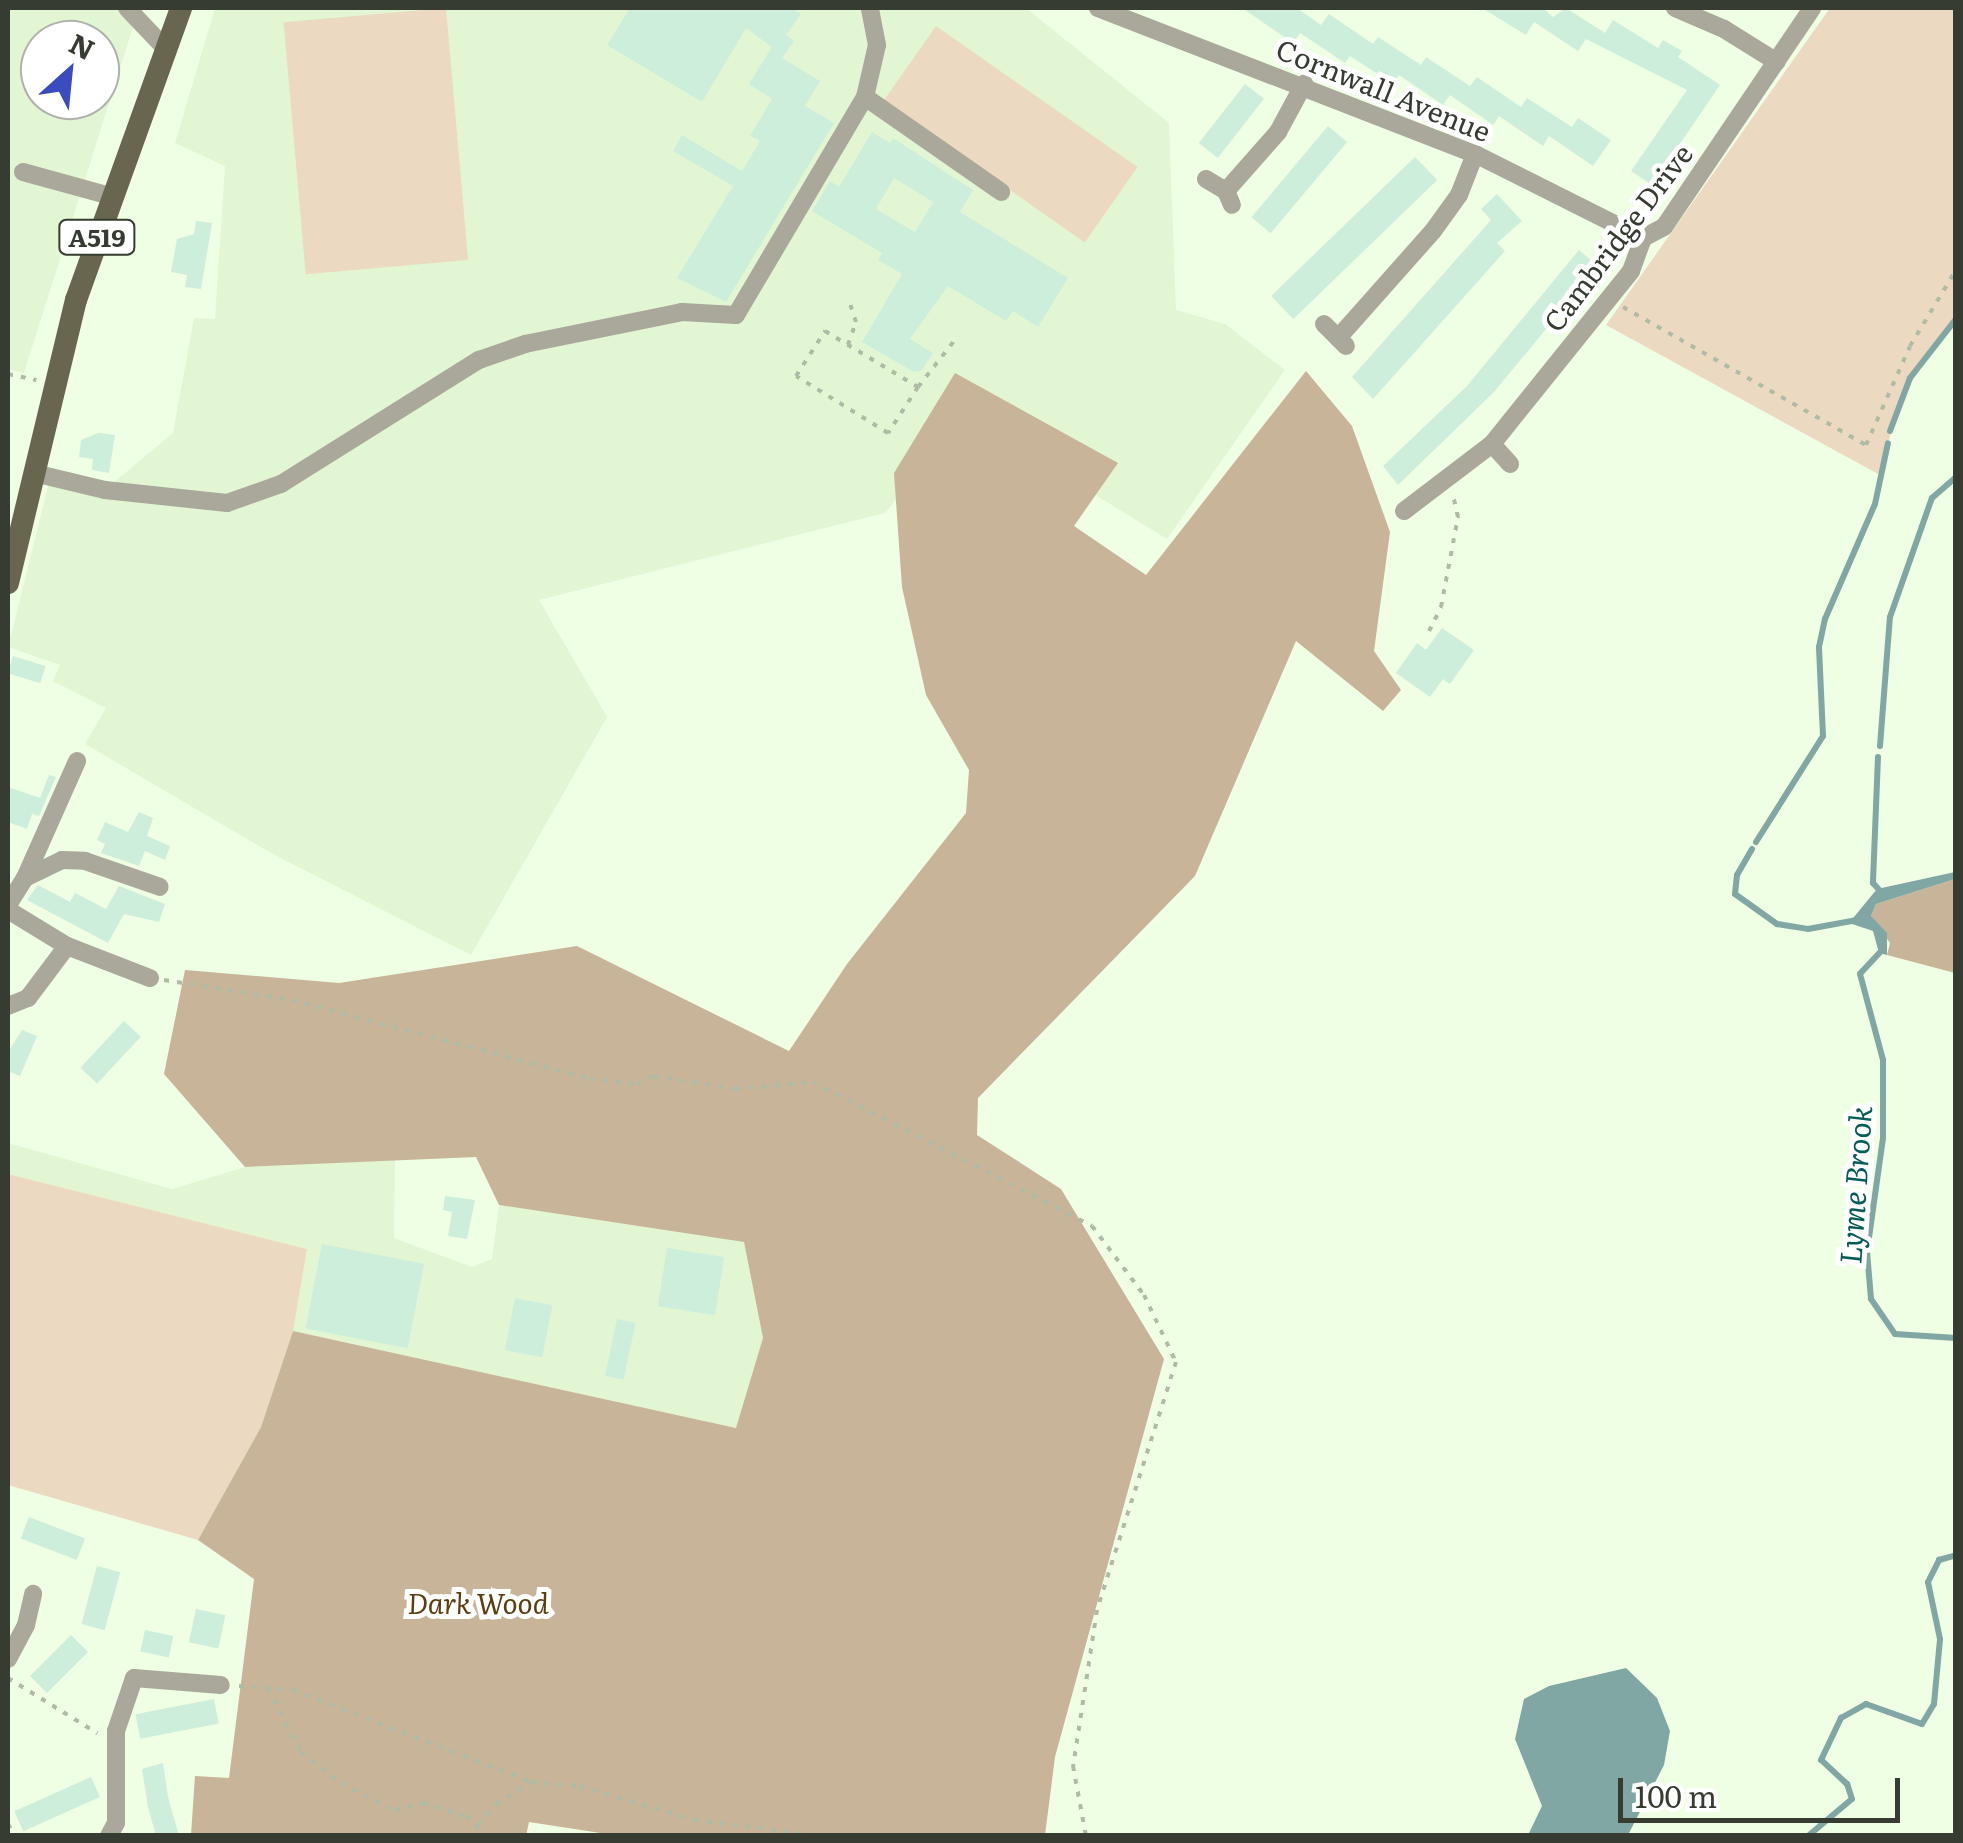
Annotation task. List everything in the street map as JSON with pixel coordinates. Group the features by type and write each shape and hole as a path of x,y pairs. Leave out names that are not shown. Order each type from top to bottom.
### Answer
{"main road":[{"name":"A519","path":"8,583 56,384 110,196 181,8"}],"street":[{"path":"127,8 165,48"},
{"path":"34,473 105,490 227,504 281,484 494,355 625,321 682,312 736,315 866,97 878,44 870,8"},
{"name":"Cornwall Avenue","path":"1098,8 1304,84 1475,154 1643,238"},
{"path":"1675,8 1724,28 1776,62"},
{"name":"Cambridge Drive","path":"1404,512 1492,444 1631,271 1643,238 1664,227 1812,8"},
{"path":"1206,178 1229,198 1278,132 1304,84"},
{"path":"866,97 1001,192"},
{"path":"1324,324 1342,342 1460,194 1475,154"},
{"path":"23,172 110,196"},
{"path":"1492,444 1510,464"},
{"path":"77,762 8,907 67,946 150,978"},
{"path":"25,878 62,860 85,861 160,887"},
{"path":"8,1006 28,998 67,946"},
{"path":"8,1659 26,1625 33,1594"},
{"path":"117,1831 116,1744 134,1678 221,1686"}],"path":[{"path":"1608,299 1866,444 1910,346 1956,270"},
{"path":"848,345 856,322 850,300"},
{"path":"918,386 824,331 796,376 888,434 918,386 958,336"},
{"path":"8,374 56,384"},
{"path":"1429,630 1441,607 1458,518 1446,482"},
{"path":"150,978 292,1000 590,1079 636,1084 654,1076 736,1088 813,1082 1092,1226 1144,1295 1176,1362 1098,1610 1073,1766 1086,1836"},
{"path":"8,1678 116,1744"},
{"path":"221,1686 292,1690 424,1736 474,1764 532,1782 580,1786 694,1820 820,1836"},
{"path":"268,1688 302,1752 341,1783 395,1810 423,1803 478,1825"},
{"path":"473,1836 496,1804 532,1782"},
{"path":"8,1824 15,1836"}],"shaded area":[{"path":"8,8 139,8 120,68 120,20 20,20 20,120 104,120 24,373 8,369"},
{"path":"215,8 1026,8 1169,123 1176,310 1225,324 1285,370 1167,539 965,415 885,513 539,600 607,717 471,955 271,853 85,744 106,708 53,681 60,665 8,647 52,470 113,483 173,433 194,318 215,319 225,166 175,143"},
{"path":"446,8 468,260 306,274 284,22"},
{"path":"1830,8 1955,8 1955,319 1900,398 1880,475 1606,325"},
{"path":"936,26 1138,167 1085,242 883,101"},
{"path":"8,1143 172,1189 245,1167 395,1160 394,1238 472,1267 492,1259 499,1205 744,1242 763,1338 737,1428 293,1331 307,1249 8,1174"},
{"path":"8,1174 307,1249 293,1331 261,1427 198,1540 8,1485"}],"green space":[{"name":"Dark Wood","path":"1306,371 1352,426 1390,532 1374,651 1401,690 1383,711 1296,641 1195,876 978,1098 977,1135 1061,1189 1164,1359 1055,1757 1045,1835 620,1836 529,1822 526,1836 191,1835 195,1776 229,1778 254,1579 198,1540 261,1427 293,1331 736,1428 763,1338 744,1242 499,1205 476,1157 245,1167 164,1074 185,970 339,983 577,946 789,1051 847,964 966,813 969,770 926,695 902,587 894,473 955,373 1118,463 1074,526 1146,575"},
{"path":"1955,879 1955,973 1887,955 1890,943 1871,916 1876,904"}],"water":[{"path":"1955,872 1955,879 1876,904 1871,916 1887,933 1887,955 1879,953 1873,931 1849,923 1877,889"},
{"path":"1626,1668 1657,1698 1670,1731 1664,1765 1628,1835 1519,1835 1529,1833 1542,1806 1515,1739 1524,1699 1549,1686"}],"building":[{"path":"630,8 791,8 801,14 786,35 794,41 782,58 820,81 805,106 834,123 726,302 677,278 733,186 673,151 682,135 742,171 760,141 750,136 772,99 749,84 772,47 746,28 702,102 607,45"},
{"path":"1242,8 1297,8 1321,25 1329,14 1373,44 1378,37 1421,65 1426,57 1470,86 1477,77 1521,107 1527,98 1572,127 1578,118 1611,140 1593,166 1549,136 1543,146 1499,116 1493,125 1450,95 1443,105 1399,75 1393,84 1350,56 1345,63 1300,33 1293,43"},
{"path":"1482,8 1543,8 1553,17 1566,8 1605,33 1613,20 1658,48 1663,40 1682,51 1678,57 1720,85 1652,185 1631,171 1687,90 1586,39 1578,51 1534,22 1526,35"},
{"path":"1245,84 1264,99 1218,158 1199,143"},
{"path":"1328,126 1347,142 1271,233 1252,217"},
{"path":"872,132 890,143 893,138 973,190 960,212 1068,278 1038,327 1013,311 1006,321 948,286 910,339 933,353 922,370 914,372 862,342 902,274 878,260 882,253 812,211 830,181 839,187","holes":["894,178 933,202 915,232 876,209"]},
{"path":"1415,157 1437,180 1293,319 1271,296"},
{"path":"1497,194 1522,221 1497,243 1505,251 1373,399 1352,377 1491,220 1481,209"},
{"path":"196,221 212,223 201,289 185,287 187,275 171,272 177,239 194,234"},
{"path":"1579,250 1598,266 1494,392 1398,485 1383,466 1467,386"},
{"path":"98,433 115,435 109,473 92,470 93,459 79,457 81,440"},
{"path":"1442,628 1474,650 1450,684 1443,679 1430,697 1396,673 1417,643 1426,650"},
{"path":"13,656 46,666 40,683 8,673"},
{"path":"49,775 56,777 39,816 32,814 27,829 8,822 8,787 40,798"},
{"path":"139,812 153,818 147,836 170,846 165,860 145,851 139,866 101,853 105,844 97,840 105,822 128,832"},
{"path":"38,885 70,902 75,893 106,909 119,886 165,904 159,922 124,914 108,943 27,900"},
{"path":"124,1021 141,1037 97,1083 80,1068"},
{"path":"22,1030 37,1036 20,1076 8,1071 8,1052"},
{"path":"445,1196 475,1200 467,1239 448,1236 452,1212 443,1210"},
{"path":"322,1244 424,1264 408,1348 306,1328"},
{"path":"667,1248 724,1257 715,1315 658,1306"},
{"path":"515,1298 552,1305 542,1357 505,1350"},
{"path":"617,1319 636,1323 624,1380 605,1376"},
{"path":"29,1517 85,1539 77,1560 21,1538"},
{"path":"97,1566 120,1572 105,1630 81,1624"},
{"path":"196,1609 225,1615 218,1648 189,1642"},
{"path":"145,1630 173,1636 169,1658 140,1652"},
{"path":"71,1635 88,1652 47,1693 30,1676"},
{"path":"214,1699 219,1724 140,1739 135,1714"},
{"path":"163,1763 179,1836 156,1836 148,1807 142,1769"},
{"path":"91,1777 100,1797 23,1831 14,1811"}],"waterway":[{"path":"1890,431 1910,378 1956,319"},
{"path":"1756,842 1823,736 1819,647 1825,619 1875,504 1888,443"},
{"path":"1880,746 1890,617 1932,498 1956,477"},
{"path":"1878,757 1873,883 1881,892"},
{"path":"1752,849 1737,875 1735,894 1777,924 1808,929 1857,920"},
{"name":"Lyme Brook","path":"1884,948 1860,974 1883,1060 1883,1138 1867,1252 1871,1299 1895,1334 1956,1338"},
{"name":"Lyme Brook","path":"1808,1836 1852,1799 1847,1784 1821,1760 1841,1718 1866,1704 1922,1724 1934,1704 1940,1639 1928,1582 1939,1560 1956,1555"}]}
